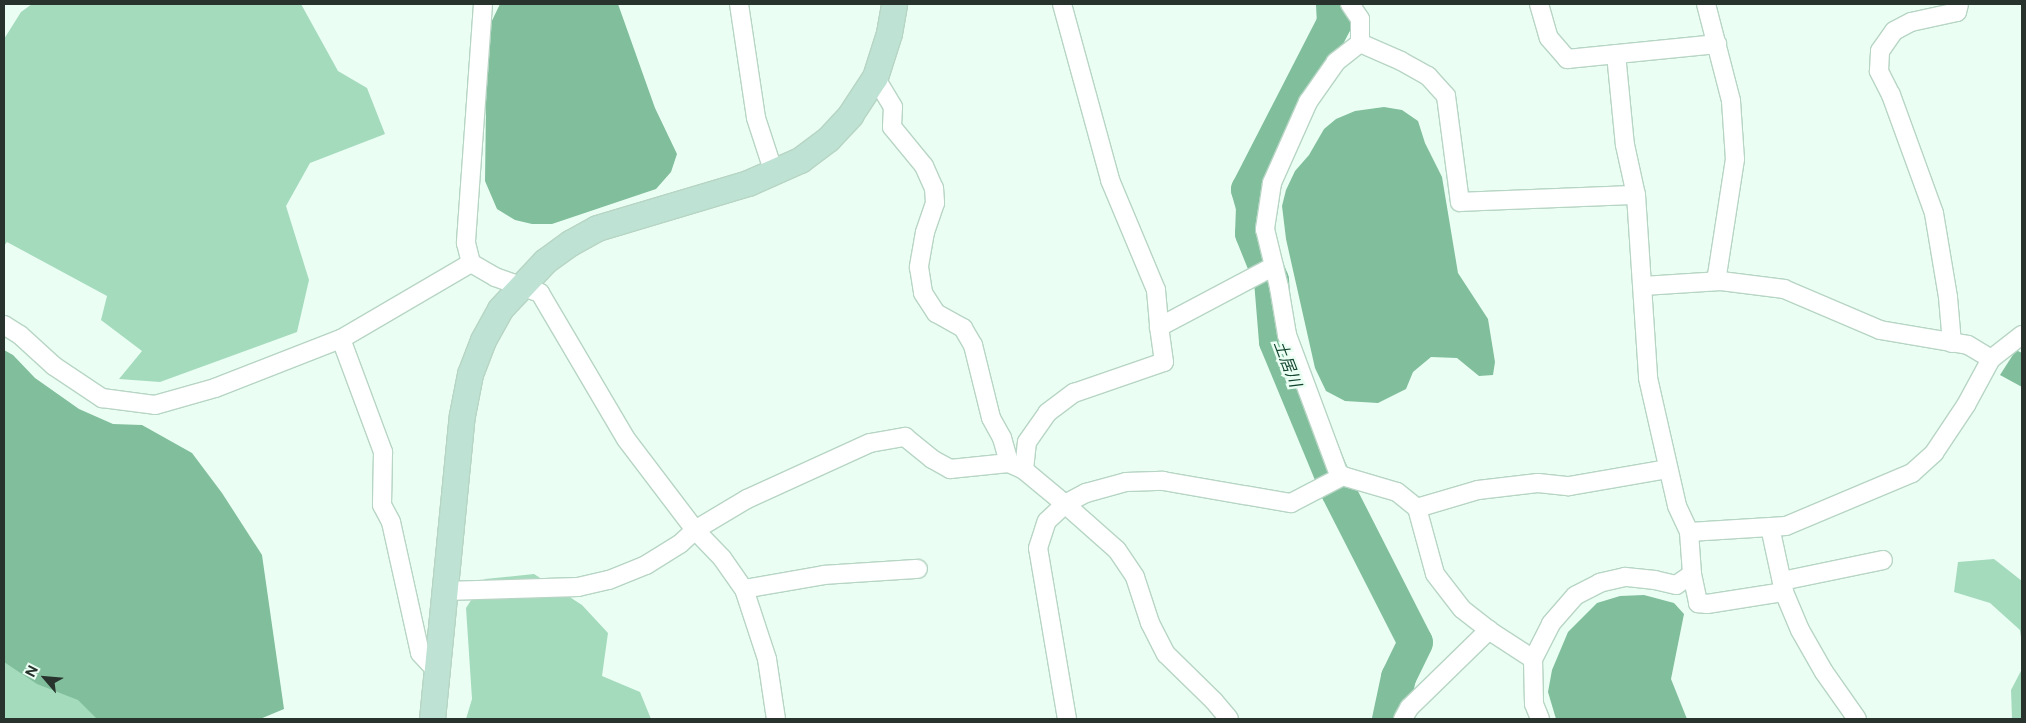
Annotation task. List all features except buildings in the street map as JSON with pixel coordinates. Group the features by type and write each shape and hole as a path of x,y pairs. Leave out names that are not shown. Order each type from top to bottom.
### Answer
{"street":[{"path":"483,4 466,244 471,263 495,277 540,293 626,439 695,530 722,558 744,589 767,659 776,719"},
{"path":"739,4 756,118 774,173"},
{"path":"432,719 462,415 470,374 483,340 500,309 544,261 570,243 597,228 748,183 774,173 800,160 828,139 850,115 875,77 884,52 894,4"},
{"path":"1016,466 1027,442 1047,413 1074,393 1164,362 1156,290 1110,180 1062,4"},
{"path":"1350,4 1360,19 1360,43"},
{"path":"1538,4 1549,38 1567,59 1717,44"},
{"path":"1706,4 1731,102 1735,159 1717,275 1721,281"},
{"path":"1952,343 1948,297 1934,213 1891,95 1879,71 1880,51 1894,31 1911,22 1957,12 1958,4"},
{"path":"1360,43 1401,61 1428,76 1446,96 1460,202 1636,195"},
{"path":"1360,43 1336,62 1308,102 1272,183 1265,229 1287,335 1339,475 1397,492 1417,508 1435,574 1462,608 1489,630 1533,659"},
{"path":"1616,54 1626,145 1636,195 1648,378 1667,469 1677,506 1689,532 1692,574 1698,603 1707,604 1882,560"},
{"path":"875,77 894,106 892,127 924,166 934,188 935,203 925,232 919,266 923,293 936,313 963,328 973,345 990,418 1016,466 1065,504 1117,550 1136,577 1150,623 1166,654 1214,701 1229,719"},
{"path":"4,325 20,335 54,366 102,398 155,405 215,388 341,339 471,263"},
{"path":"1159,327 1274,267"},
{"path":"1643,286 1721,281 1784,289 1880,330 1968,345 1991,359"},
{"path":"1689,532 1786,526 1912,473 1934,454 1966,405 1991,359 2022,335"},
{"path":"341,339 382,452 382,505 391,522 420,653 438,672"},
{"path":"445,590 578,588 609,580 646,565 680,544 695,530 747,499 870,443 905,437 932,459 950,469 1016,466"},
{"path":"1417,508 1478,490 1538,483 1569,486 1667,469"},
{"path":"1067,719 1038,548 1046,522 1065,504 1086,493 1126,482 1163,481 1291,503 1342,476"},
{"path":"1770,527 1783,586 1800,630 1824,672 1857,719"},
{"path":"744,589 824,575 918,569"},
{"path":"1540,719 1534,704 1533,659 1550,624 1575,596 1600,583 1625,577 1655,580 1676,585 1692,574"},
{"path":"1403,719 1409,708 1489,630"}],"shaded area":[{"path":"32,4 301,4 338,71 367,88 385,134 310,163 286,206 309,280 297,332 160,382 119,379 142,351 101,320 107,296 7,242 4,246 4,39 21,12"},
{"path":"500,4 618,4 655,108 677,154 671,172 656,189 552,224 532,224 515,220 497,209 485,181 487,31"},
{"path":"1384,107 1402,110 1418,121 1425,143 1442,177 1458,273 1488,319 1495,362 1493,375 1479,376 1457,358 1431,357 1413,372 1406,389 1378,403 1345,401 1326,391 1315,368 1286,239 1282,206 1286,190 1295,171 1309,155 1324,129 1336,119 1355,111"},
{"path":"4,350 13,355 35,378 79,409 113,424 142,425 192,453 222,493 262,555 284,709 260,719 97,719 78,700 37,684 4,662"},
{"path":"2016,350 2022,353 2022,387 2000,375"},
{"path":"1994,559 2022,581 2022,645 2020,630 1990,603 1954,592 1958,562"},
{"path":"534,574 582,605 608,633 602,676 640,692 651,719 466,719 472,699 466,608 485,579"},
{"path":"1644,595 1674,603 1684,614 1671,679 1687,719 1556,719 1548,692 1552,670 1568,632 1597,603 1620,596"},
{"path":"4,633 140,719 4,719"},
{"path":"2022,669 2022,719 2012,719 2011,690"}],"waterway":[{"name":"土居川","path":"1333,4 1334,22 1248,189 1253,206 1252,233 1271,280 1276,341 1338,491 1415,642 1398,677 1389,719"}]}
